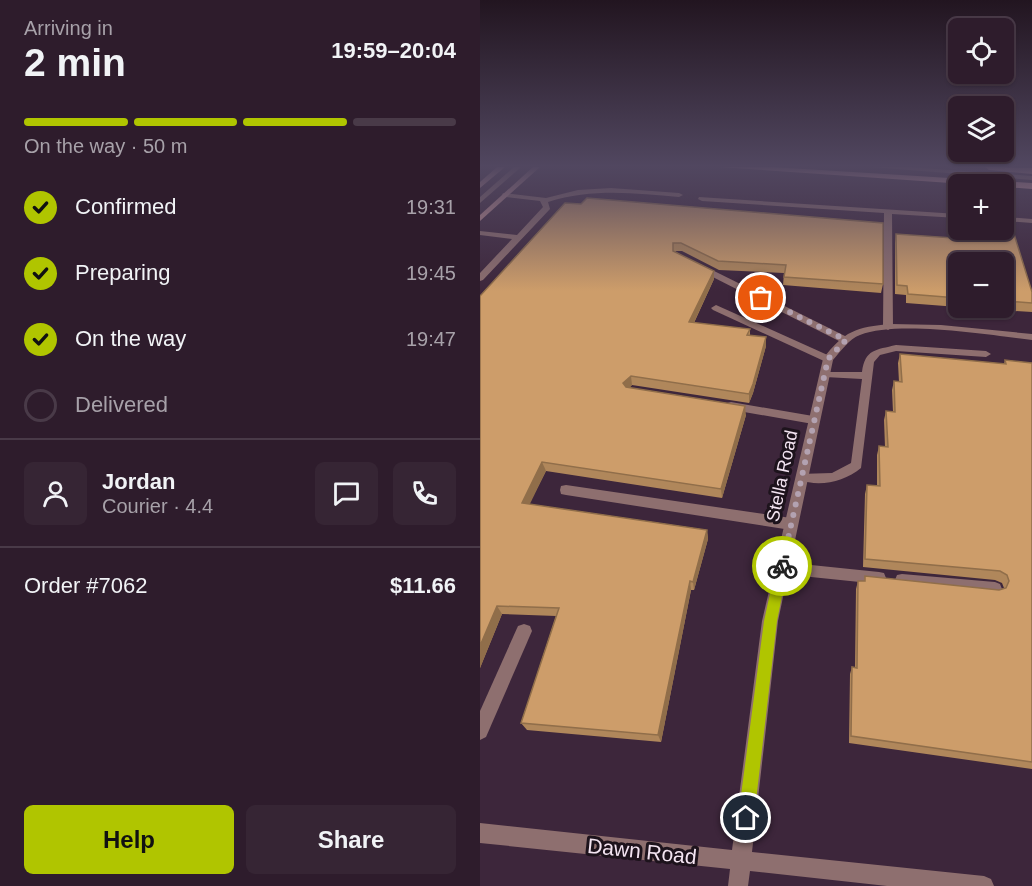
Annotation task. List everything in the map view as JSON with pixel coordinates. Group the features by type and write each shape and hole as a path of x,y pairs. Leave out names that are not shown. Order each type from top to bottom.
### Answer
{"main road":[{"path":"480,219 492,208"}],"street":[{"path":"480,278 546,208"},
{"path":"836,208 948,215"},
{"path":"888,212 888,327"},
{"path":"1014,220 1032,221"},
{"path":"480,233 517,237"},
{"path":"688,260 846,340"},
{"path":"716,308 826,366 867,376"},
{"name":"Stella Road","path":"738,886 770,621 826,366 846,340 857,333 888,327 903,326 1032,337"},
{"path":"803,477 835,478 846,474 857,465 869,361 876,353 896,348 986,354"},
{"path":"714,403 813,420"},
{"path":"566,490 791,524"},
{"path":"782,568 995,589"},
{"path":"480,731 524,631"},
{"name":"Dawn Road","path":"480,832 741,862 984,886"}],"building":[{"path":"560,208 710,208 883,223 883,284 784,277 786,265 718,261 681,243 673,243 673,251 714,271 689,322 750,329 747,335 766,337 753,384 749,394 631,376 623,383 626,387 745,406 721,489 542,462 522,503 707,530 693,582 690,581 658,735 521,723 559,608 497,606 480,646 480,296"},
{"path":"896,234 948,238 948,240 1014,240 1014,234 1032,292 1032,303 1014,302 1014,252 948,252 948,297 908,294 907,286 897,285"},
{"path":"900,354 1006,364 1005,360 1032,363 1032,762 851,736 852,667 857,668 858,581 865,581 865,576 999,590 1006,588 1009,581 1007,575 1000,571 865,559 867,485 880,486 879,446 888,447 886,411 895,412 894,381 902,382"}],"way so far":[{"path":"761,298 846,340 828,359 782,566"}],"route":[{"path":"746,818 770,621 782,566"}]}
